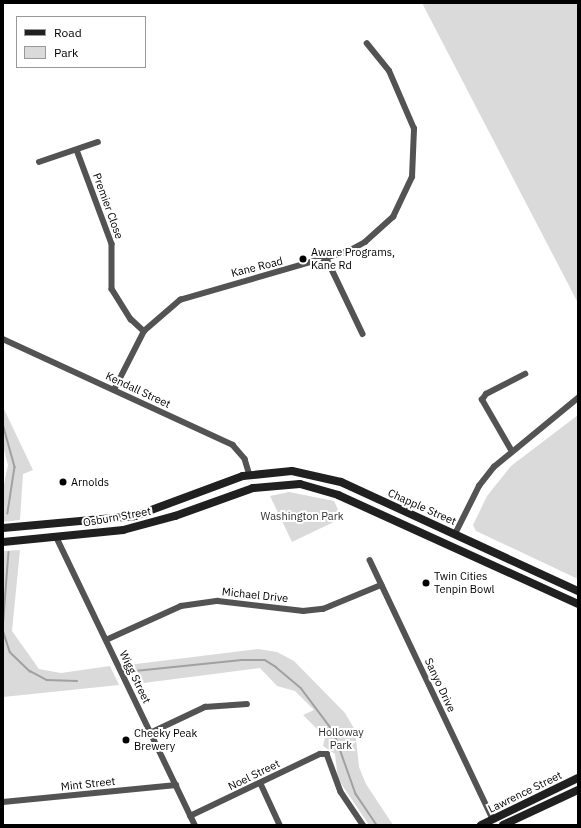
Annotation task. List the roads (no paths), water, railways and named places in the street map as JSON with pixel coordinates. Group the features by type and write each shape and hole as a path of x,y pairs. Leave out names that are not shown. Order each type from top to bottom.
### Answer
{"street":[{"name":"Kane Road","path":"114,390 144,331 166,310 197,292 327,260 365,242 393,217 405,198 414,166 415,140 406,105 389,71 367,44"},
{"path":"39,162 98,142"},
{"name":"Premier Close","path":"77,150 112,244 112,289 131,319 144,331"},
{"path":"327,260 363,334"},
{"name":"Kendall Street","path":"3,339 233,445 245,459 250,475"},
{"path":"511,450 482,400 486,394 525,374"},
{"path":"450,546 479,486 511,450 578,398"},
{"name":"Chapple Street","path":"250,475 282,471 318,475 455,534 578,590"},
{"path":"250,475 253,488 286,484 317,488 578,604"},
{"name":"Osburn Street","path":"3,528 141,515 250,475"},
{"name":"Osburn Street","path":"3,542 57,538 154,523 253,488"},
{"path":"53,524 57,538"},
{"name":"Wigg Street","path":"57,538 194,825"},
{"name":"Sanyo Drive","path":"370,560 494,822"},
{"name":"Michael Drive","path":"106,640 181,606 218,601 303,611 323,609 381,585"},
{"path":"150,733 205,707 247,704"},
{"name":"Noel Street","path":"190,816 261,784 320,754 327,754 341,792 363,825"},
{"name":"Lawrence Street","path":"481,825 494,822 509,812 578,778"},
{"path":"261,784 280,825"},
{"name":"Mint Street","path":"3,802 176,785"},
{"name":"Lawrence Street","path":"503,825 515,823 578,790"},
{"path":"509,812 515,823"}],"waterway":[{"path":"3,424 15,467 8,513"},
{"path":"9,552 3,630 10,652 30,671 47,680 77,681"},
{"path":"135,671 241,660 265,660 276,667 301,688 334,732 356,794 377,825"}],"place":[{"name":"Aware Programs, Kane Rd","path":"303,259"},
{"name":"Arnolds","path":"63,482"},
{"name":"Twin Cities Tenpin Bowl","path":"426,583"},
{"name":"Cheeky Peak Brewery","path":"126,740"}],"park label":[{"name":"Washington Park","path":"302,516"},
{"name":"Holloway Park","path":"341,739"}]}
